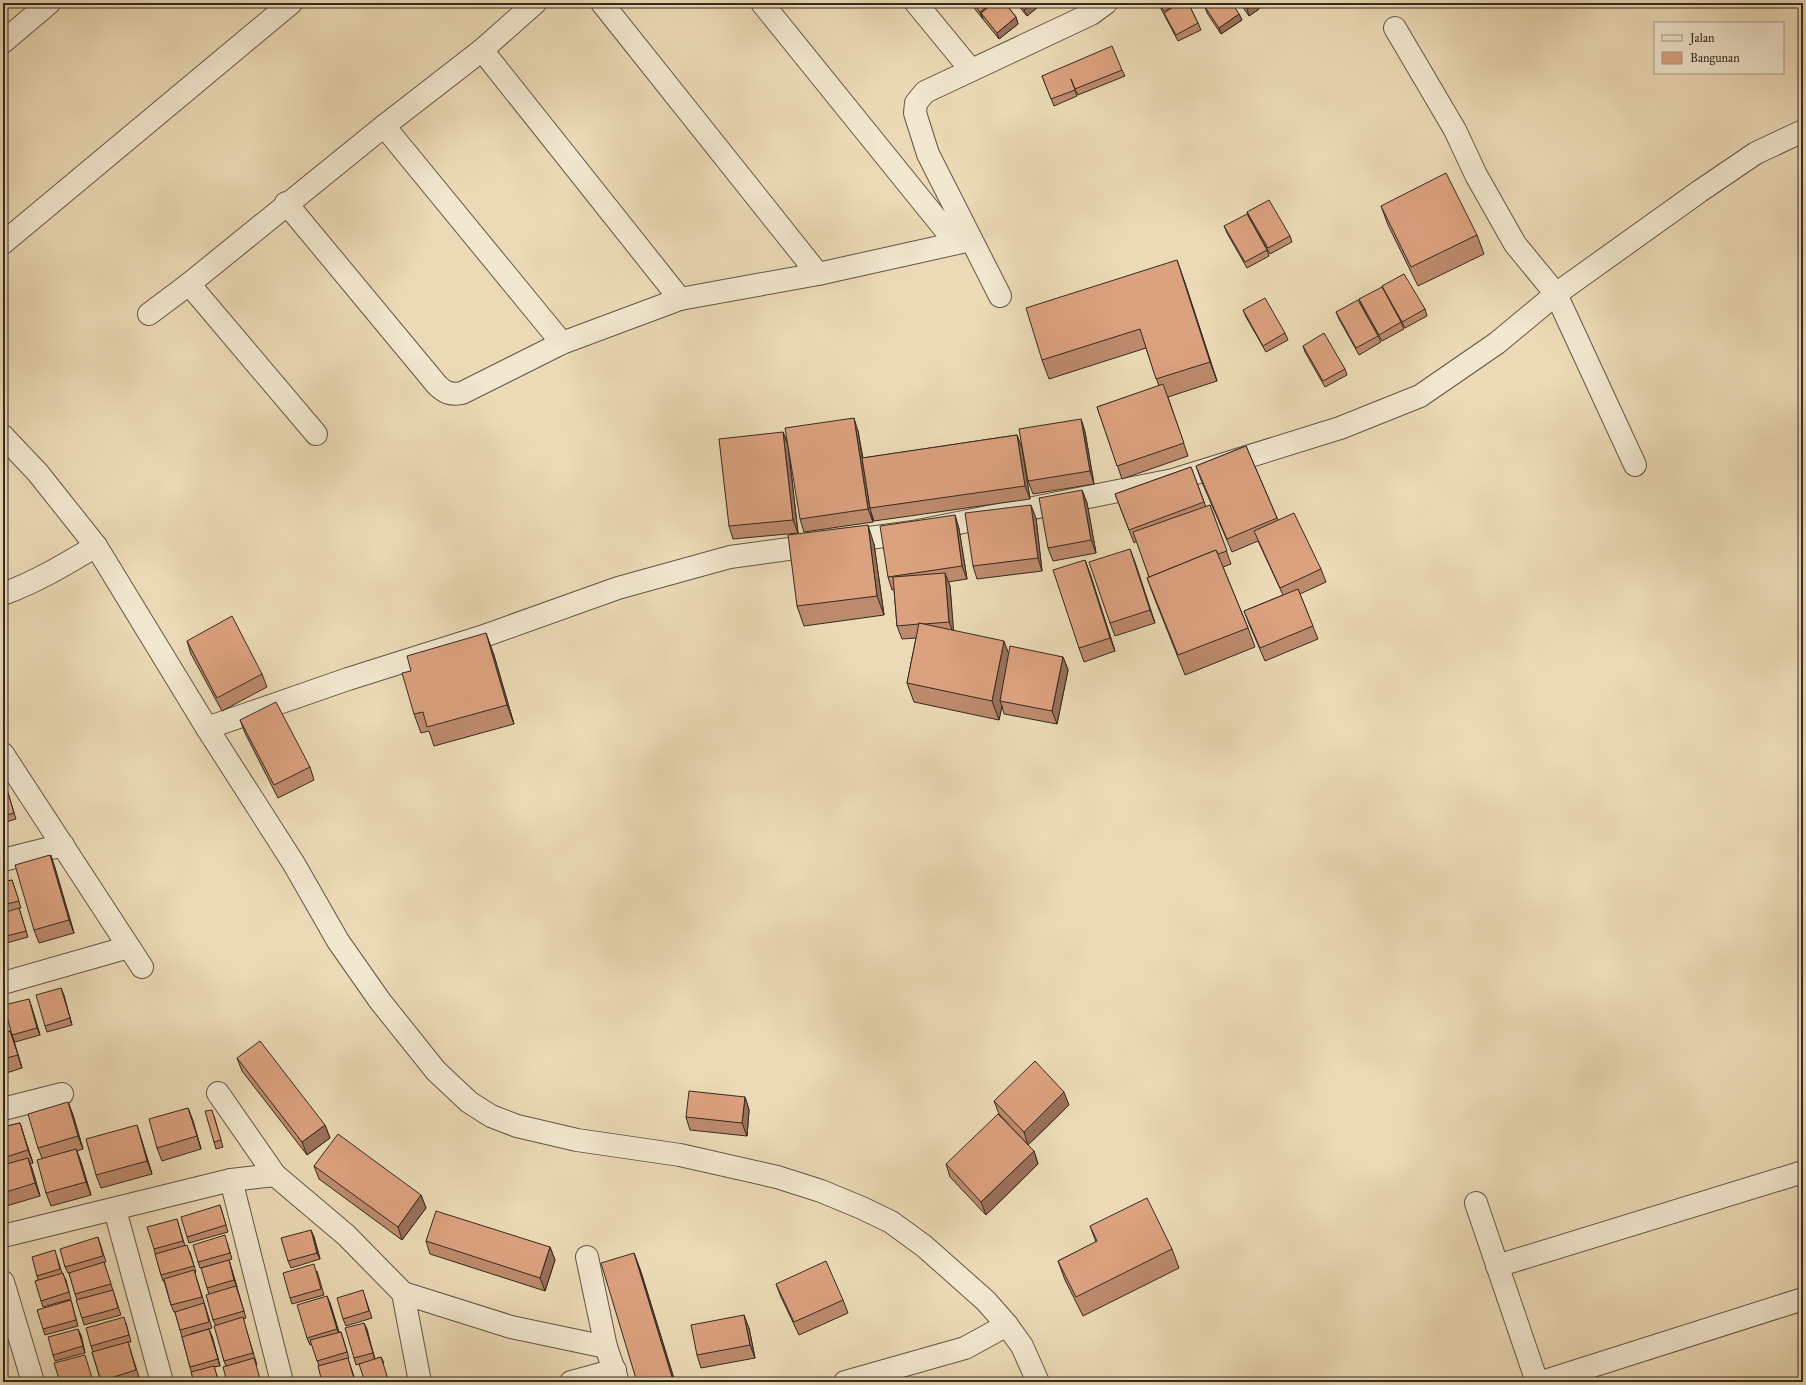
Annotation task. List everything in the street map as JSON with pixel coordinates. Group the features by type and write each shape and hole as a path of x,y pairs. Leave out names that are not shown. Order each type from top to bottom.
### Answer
{"street":[{"path":"3,42 50,3"},
{"path":"3,244 291,3"},
{"path":"602,3 818,274"},
{"path":"762,3 963,242 1000,296"},
{"path":"916,3 970,70"},
{"path":"149,314 189,284 286,203 482,50 531,4"},
{"path":"963,242 928,154 915,113 916,103 925,92 1093,7"},
{"path":"1395,28 1455,130 1476,175 1515,244 1556,294 1635,465"},
{"path":"482,50 680,299"},
{"path":"384,126 562,343"},
{"path":"207,728 348,679 481,637 618,588 730,557 913,532 1173,480 1340,428 1420,396 1497,343 1556,294 1756,153 1803,131"},
{"path":"286,203 442,390 450,394 462,393 562,343 680,299 818,274 963,242"},
{"path":"189,284 316,434"},
{"path":"3,436 38,473 96,546 207,728 294,864 338,941 380,1001 436,1072 469,1102 491,1116 517,1126 577,1140 642,1148 680,1155 777,1177 862,1208 890,1222 924,1246 976,1292 1022,1346 1038,1382"},
{"path":"13,590 68,563 96,546"},
{"path":"3,754 142,967"},
{"path":"3,860 63,845"},
{"path":"3,983 129,947"},
{"path":"218,1093 275,1175 346,1235 403,1293 511,1327 606,1347"},
{"path":"3,1110 62,1094"},
{"path":"1497,1266 1803,1172"},
{"path":"3,1236 115,1210 231,1180 275,1175"},
{"path":"231,1180 282,1382"},
{"path":"1476,1203 1537,1382"},
{"path":"115,1210 162,1382"},
{"path":"571,1382 616,1376 606,1347 587,1257"},
{"path":"3,1282 32,1382"},
{"path":"403,1293 420,1382"},
{"path":"1542,1382 1803,1299"},
{"path":"845,1382 965,1348 1005,1326"}],"building":[{"path":"973,3 992,3 980,12"},
{"path":"994,3 1005,3 1016,17 997,33 981,13"},
{"path":"1019,3 1033,3 1024,10"},
{"path":"1159,3 1188,3 1198,23 1176,35 1164,13 1178,4 1164,11"},
{"path":"1210,3 1232,3 1239,14 1219,28 1205,7"},
{"path":"1242,3 1255,3 1247,9"},
{"path":"1112,46 1122,70 1075,89 1071,79 1075,90 1051,99 1042,76"},
{"path":"1446,173 1477,235 1411,267 1381,206"},
{"path":"1269,200 1290,236 1268,248 1247,212"},
{"path":"1247,214 1267,250 1245,262 1224,226"},
{"path":"1177,260 1210,362 1156,379 1140,329 1042,360 1026,308"},
{"path":"1404,274 1425,309 1402,322 1382,286"},
{"path":"1382,287 1401,322 1379,335 1359,299"},
{"path":"1265,298 1285,333 1263,346 1243,310"},
{"path":"1358,300 1378,336 1356,348 1336,312"},
{"path":"1324,333 1345,369 1323,381 1303,346"},
{"path":"1163,384 1184,443 1117,466 1097,407"},
{"path":"854,418 868,509 800,519 785,428"},
{"path":"1081,419 1090,471 1028,481 1019,429"},
{"path":"783,432 793,520 729,526 719,439"},
{"path":"1017,435 1025,486 870,508 862,458"},
{"path":"1246,446 1277,518 1227,539 1196,466"},
{"path":"1191,467 1204,502 1129,530 1115,494"},
{"path":"1082,490 1091,540 1048,548 1039,498"},
{"path":"1031,505 1038,558 973,566 965,513"},
{"path":"1210,505 1227,551 1218,554 1216,550 1149,577 1133,532"},
{"path":"1294,513 1321,569 1280,588 1254,531"},
{"path":"955,515 962,566 888,577 880,526"},
{"path":"868,525 877,596 797,606 788,535"},
{"path":"1130,549 1150,610 1110,623 1089,562"},
{"path":"1216,550 1248,628 1178,655 1147,578"},
{"path":"1085,560 1110,638 1079,648 1053,570"},
{"path":"945,573 949,622 919,623 897,626 893,577"},
{"path":"1298,589 1313,626 1260,648 1244,611"},
{"path":"232,616 262,674 217,698 187,641"},
{"path":"919,623 1004,641 992,701 907,683"},
{"path":"486,633 507,705 427,727 423,712 414,714 402,673 411,671 407,656"},
{"path":"1010,646 1063,657 1052,711 1000,701"},
{"path":"276,702 310,767 274,785 240,720"},
{"path":"6,786 14,813 3,816 3,787"},
{"path":"50,855 69,920 34,930 15,865"},
{"path":"12,880 19,901 3,905 3,882"},
{"path":"19,908 26,931 3,937 3,913"},
{"path":"61,988 70,1018 45,1026 36,995"},
{"path":"29,999 37,1028 12,1035 4,1005"},
{"path":"10,1031 18,1055 3,1059 3,1033"},
{"path":"260,1041 325,1125 302,1142 237,1058"},
{"path":"1035,1061 1064,1092 1024,1132 994,1101"},
{"path":"689,1091 745,1097 742,1123 686,1117"},
{"path":"68,1102 78,1136 38,1148 28,1114"},
{"path":"188,1108 197,1136 157,1148 149,1119"},
{"path":"212,1110 221,1140 214,1142 205,1111"},
{"path":"998,1114 1034,1151 981,1202 946,1164"},
{"path":"20,1123 28,1150 3,1158 3,1127"},
{"path":"137,1125 147,1161 96,1175 86,1139"},
{"path":"338,1134 421,1195 398,1227 314,1166"},
{"path":"76,1149 86,1182 46,1193 37,1160"},
{"path":"28,1158 35,1183 3,1193 3,1165"},
{"path":"1147,1198 1172,1249 1076,1297 1058,1261 1097,1241 1090,1226"},
{"path":"220,1205 226,1225 187,1237 181,1217"},
{"path":"436,1211 550,1247 540,1278 426,1241"},
{"path":"177,1219 183,1241 154,1249 147,1227"},
{"path":"311,1230 317,1253 288,1261 281,1238"},
{"path":"225,1235 230,1253 198,1262 193,1245"},
{"path":"98,1237 103,1256 65,1267 60,1249"},
{"path":"187,1245 194,1266 161,1275 155,1254"},
{"path":"55,1250 60,1269 37,1276 32,1257"},
{"path":"634,1253 672,1377 656,1382 637,1382 601,1263"},
{"path":"229,1260 234,1280 207,1288 201,1268"},
{"path":"826,1261 843,1300 794,1322 776,1284"},
{"path":"104,1262 111,1284 75,1294 69,1273"},
{"path":"314,1264 321,1289 290,1298 283,1273"},
{"path":"194,1270 202,1297 171,1305 164,1279"},
{"path":"63,1273 69,1292 41,1301 35,1281"},
{"path":"236,1286 244,1311 213,1320 206,1295"},
{"path":"113,1290 118,1308 82,1318 76,1300"},
{"path":"363,1290 369,1311 343,1319 337,1298"},
{"path":"327,1296 337,1329 307,1338 297,1305"},
{"path":"71,1300 76,1320 43,1329 37,1310"},
{"path":"204,1303 209,1322 180,1330 175,1312"},
{"path":"744,1315 750,1345 697,1355 691,1325"},
{"path":"124,1317 129,1335 91,1346 86,1328"},
{"path":"243,1317 253,1353 224,1361 214,1326"},
{"path":"364,1323 373,1353 354,1358 345,1328"},
{"path":"78,1329 83,1346 53,1355 48,1337"},
{"path":"209,1329 218,1359 190,1367 182,1337"},
{"path":"341,1332 347,1352 317,1361 310,1340"},
{"path":"128,1342 136,1370 101,1381 92,1352"},
{"path":"85,1355 93,1381 60,1382 54,1363"},
{"path":"381,1357 389,1382 365,1382 359,1364"},
{"path":"254,1358 261,1382 227,1382 223,1367"},
{"path":"348,1358 355,1382 322,1382 318,1366"},
{"path":"214,1366 219,1382 194,1382 191,1372"},
{"path":"3,1371 6,1382 3,1382"},
{"path":"141,1378 142,1382 125,1382"}]}
